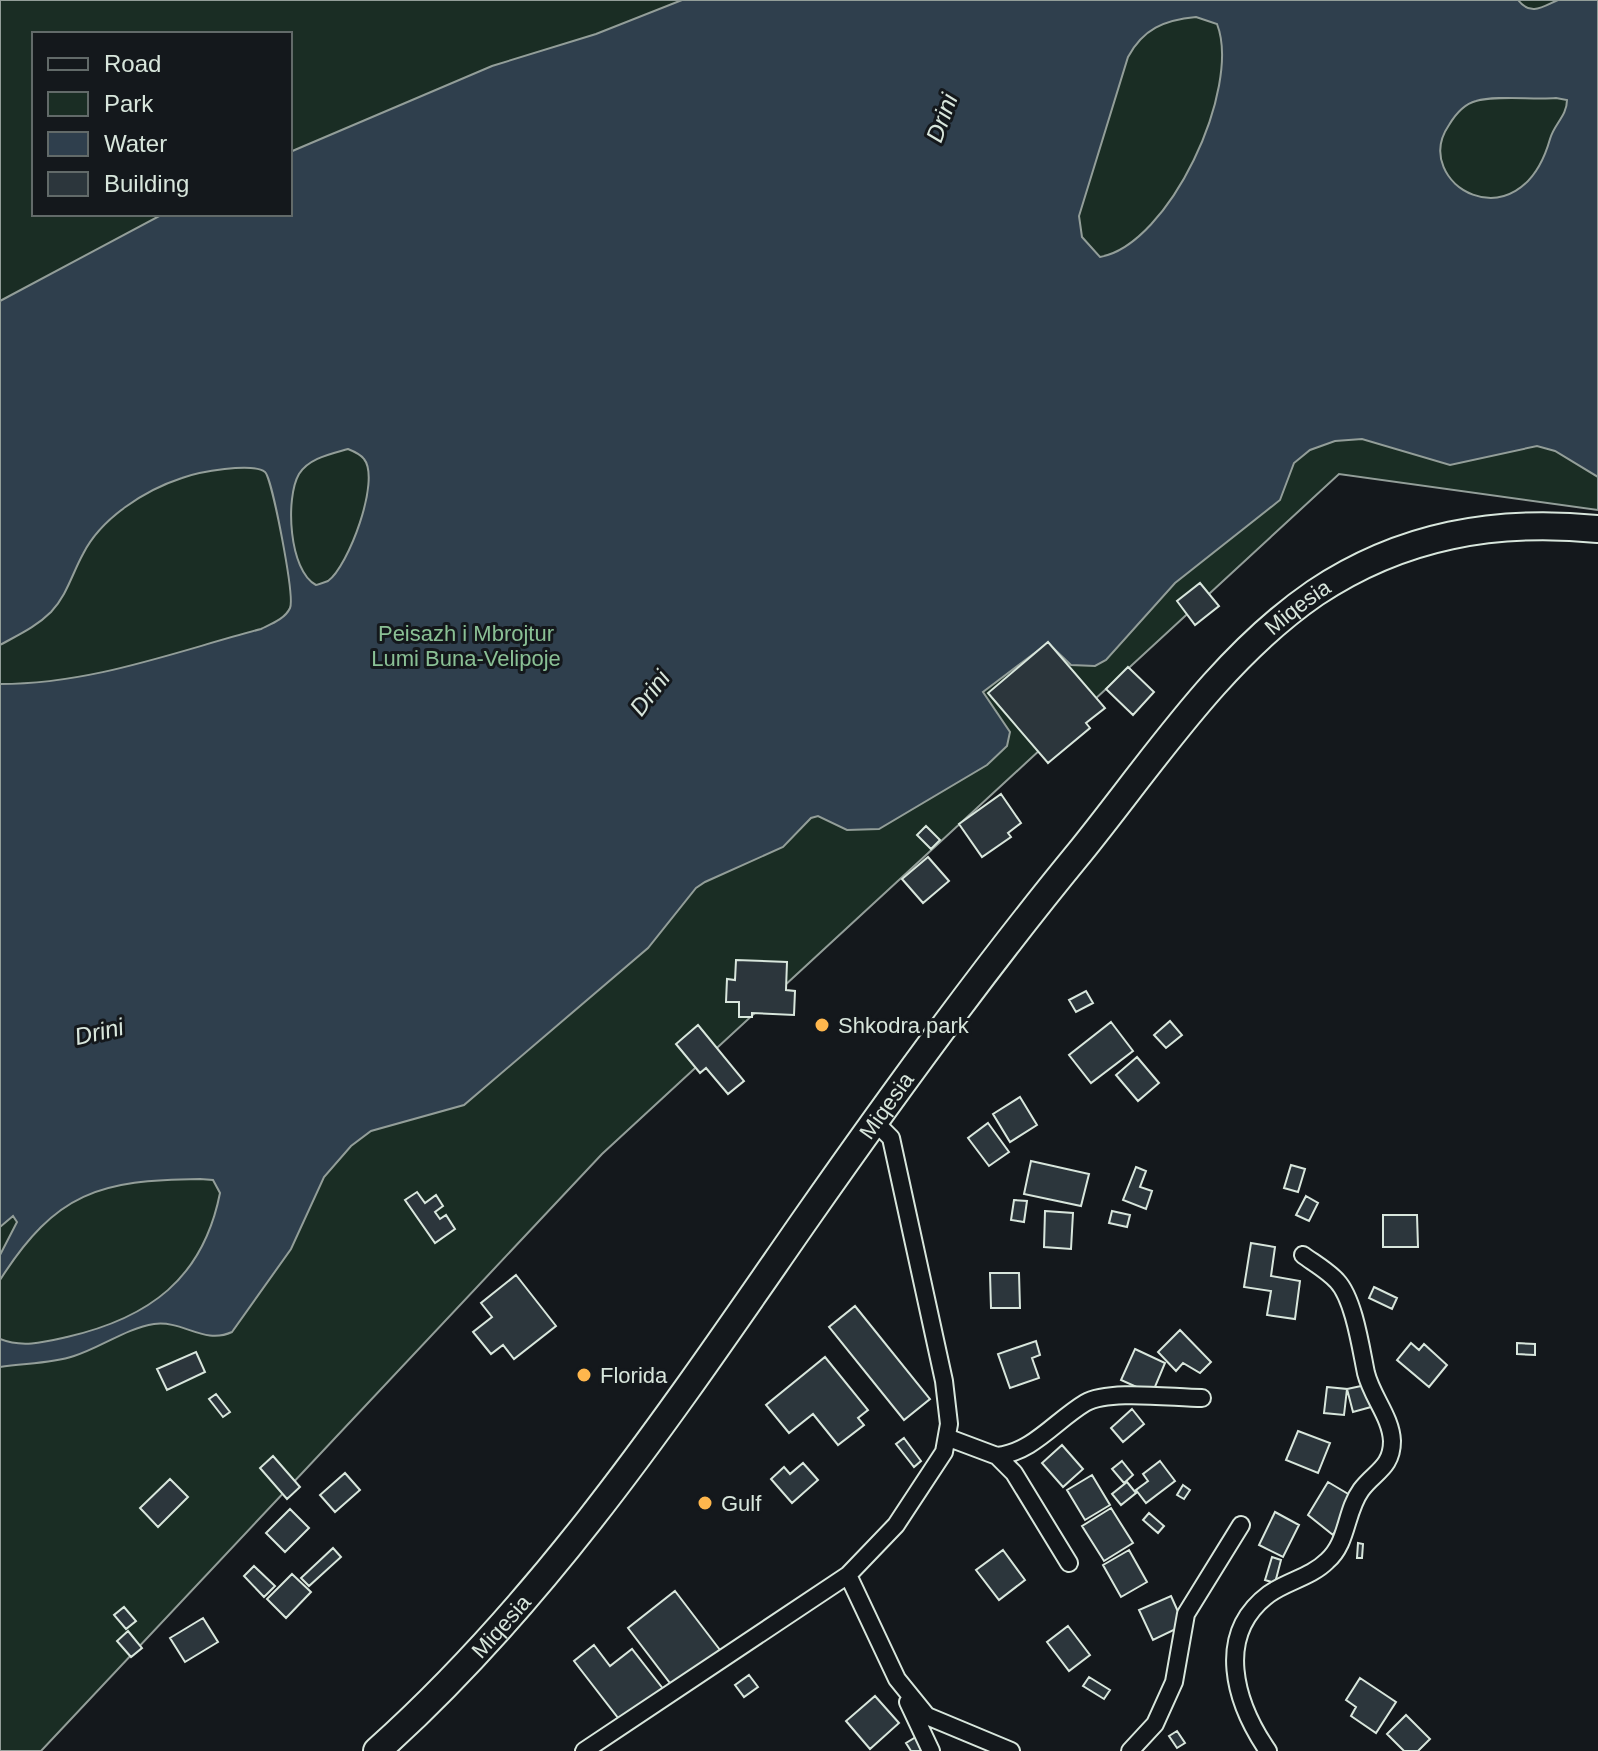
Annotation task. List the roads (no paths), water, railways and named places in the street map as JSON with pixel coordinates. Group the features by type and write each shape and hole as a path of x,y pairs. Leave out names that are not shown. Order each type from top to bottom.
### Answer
{"main road":[{"name":"Miqesia","path":"377,1751 443,1692 564,1555 705,1366 973,983 1190,714 1248,650 1313,595 1355,569 1410,544 1462,530 1524,524 1598,529"}],"street":[{"path":"584,1751 848,1575 896,1525 944,1452 949,1438 944,1381 913,1224 891,1138 874,1121"},
{"path":"1268,1751 1238,1695 1234,1670 1238,1633 1270,1593 1329,1560 1342,1541 1361,1490 1381,1473 1389,1459 1392,1441 1388,1423 1368,1379 1354,1319 1339,1283 1303,1255"},
{"path":"949,1438 997,1456 1013,1454 1095,1400 1202,1398"},
{"path":"997,1456 1022,1484 1069,1563"},
{"path":"1130,1751 1155,1724 1174,1682 1186,1614 1241,1525"},
{"path":"848,1575 931,1751"},
{"path":"897,1679 927,1716 1011,1751"}],"water":[{"name":"Peisazh i Mbrojtur Lumi Buna-Velipoje","path":"682,0 1518,0 1533,9 1558,0 1598,0 1598,477 1555,451 1537,446 1450,465 1362,439 1335,441 1310,450 1294,463 1280,500 1175,583 1106,660 1095,666 1071,665 1048,643 983,692 1010,732 1007,746 987,765 879,829 847,830 818,816 811,818 783,847 696,888 648,948 464,1105 371,1131 351,1146 324,1177 291,1249 232,1332 212,1336 174,1325 154,1324 65,1359 0,1367 0,1339 34,1343 96,1329 147,1306 168,1290 186,1271 200,1249 212,1223 220,1193 213,1180 165,1180 108,1188 84,1197 41,1227 0,1280 0,1255 17,1222 13,1216 0,1227 0,684 34,683 100,673 261,629 285,615 291,599 277,515 265,472 249,468 212,471 182,478 153,490 112,517 91,541 51,612 0,645 0,301 159,216 292,216 292,151 492,66 596,34","holes":["1196,17 1217,24 1222,52 1219,86 1194,160 1174,195 1151,225 1126,246 1100,257 1082,237 1079,216 1128,57 1140,39 1164,24","1485,99 1567,100 1565,111 1535,172 1516,191 1494,198 1473,195 1455,184 1444,167 1441,147 1449,125 1460,110 1472,102","348,449 364,459 368,470 365,503 353,542 336,573 328,581 316,585 307,577 295,550 291,516 295,485 308,464"]}],"place":[{"name":"Shkodra park","path":"822,1025"},
{"name":"Florida","path":"584,1375"},
{"name":"Gulf","path":"705,1503"}],"water label":[{"name":"Drini","path":"942,118"},
{"name":"Drini","path":"650,693"},
{"name":"Drini","path":"99,1032"}]}
